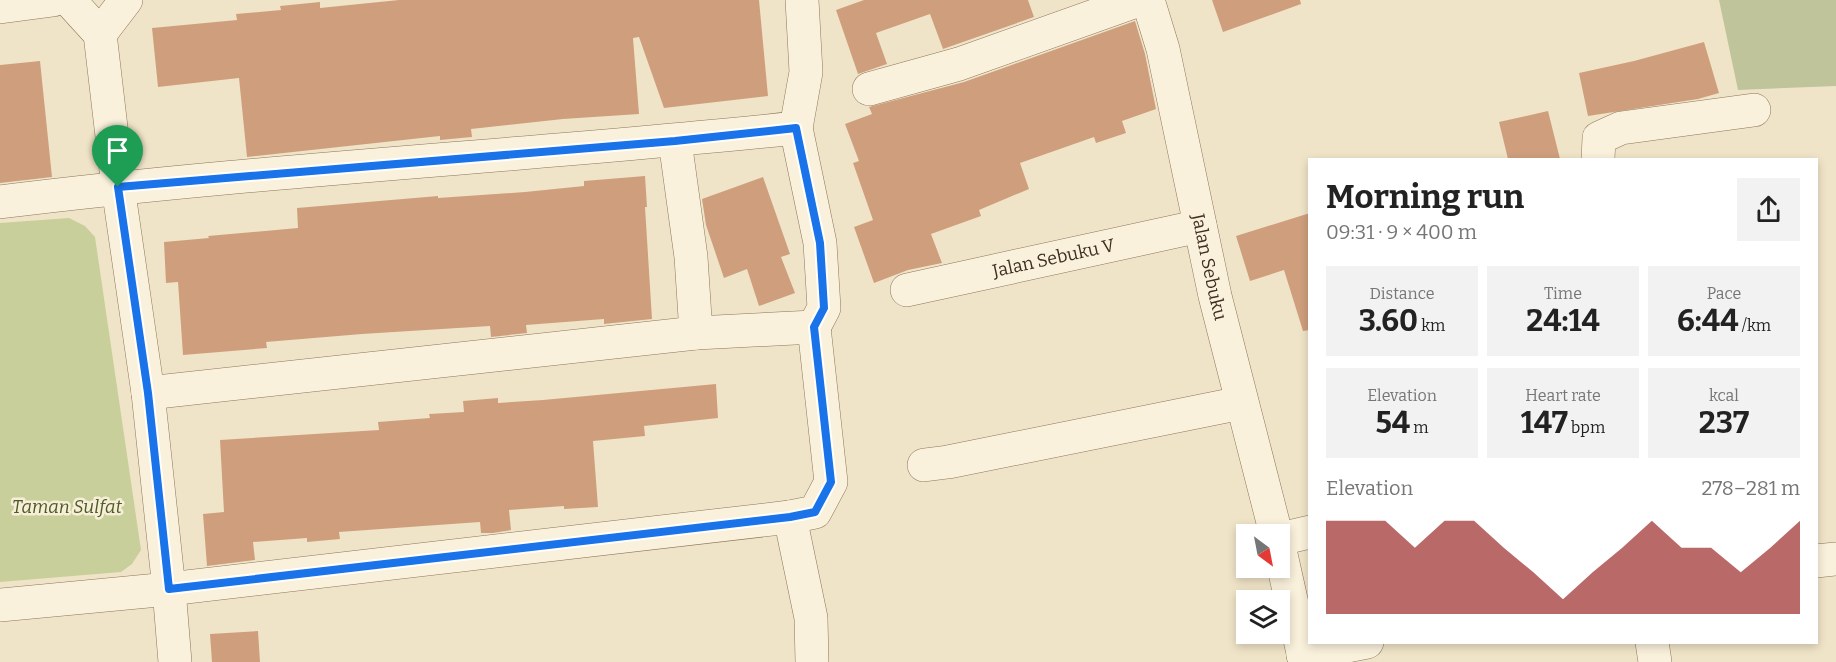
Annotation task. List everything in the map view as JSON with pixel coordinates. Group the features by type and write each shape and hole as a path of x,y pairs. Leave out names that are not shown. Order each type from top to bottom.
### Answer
{"street":[{"path":"0,7 53,0"},
{"path":"69,0 100,34 118,187 148,393 175,662"},
{"path":"100,34 126,0"},
{"path":"0,605 169,589 790,517 815,512 831,482 814,327 824,308 820,243 796,128 806,72 802,0"},
{"path":"869,89 959,64 1139,0"},
{"name":"Jalan Sebuku","path":"1148,0 1163,49 1200,226 1241,403 1273,524"},
{"path":"1598,158 1599,138 1621,128 1754,110"},
{"path":"0,202 118,187 675,141 796,128"},
{"path":"675,141 691,257 696,333"},
{"name":"Jalan Sebuku V","path":"908,290 1200,226"},
{"path":"148,393 696,333 814,327"},
{"path":"924,465 1241,403"},
{"path":"790,517 811,618 812,662"},
{"path":"1290,537 1308,533"},
{"path":"1818,561 1836,559"},
{"path":"1286,578 1304,658 1358,644"},
{"path":"1652,644 1655,662"}],"green space":[{"path":"1719,0 1836,0 1836,86 1738,90"},
{"name":"Taman Sulfat","path":"69,218 85,226 95,237 141,550 132,564 121,572 0,582 0,223"}],"building":[{"path":"399,0 759,0 768,96 664,108 639,37 633,38 639,114 471,129 472,137 440,140 440,136 247,157 239,78 158,87 152,28 237,20 236,14 281,10 280,6 320,2 320,8"},
{"path":"864,0 1028,0 1034,17 943,49 930,14 876,33 887,64 858,74 836,10"},
{"path":"1212,0 1300,0 1301,4 1223,32"},
{"path":"1135,21 1145,54 1156,109 1122,121 1126,133 1096,143 1094,137 1020,163 1029,189 979,210 981,216 931,234 942,263 908,270 874,283 854,227 873,220 853,163 859,161 845,124 872,114 869,107 964,82"},
{"path":"1704,42 1719,93 1698,99 1588,116 1579,73"},
{"path":"40,61 52,177 0,183 0,65"},
{"path":"1548,111 1560,158 1508,158 1499,122"},
{"path":"645,176 652,319 604,324 604,319 526,325 527,333 491,337 490,326 362,334 266,342 267,348 183,355 178,282 166,283 164,242 298,228 297,208 438,196 438,198 525,192 584,186 584,181"},
{"path":"763,177 790,254 781,257 795,293 759,306 747,269 724,278 706,225 702,199"},
{"path":"1308,214 1308,330 1303,331 1284,270 1250,281 1236,236"},
{"path":"716,384 718,418 644,426 645,436 593,441 598,507 564,509 564,506 509,510 511,530 493,533 481,533 480,522 339,532 340,539 307,542 307,538 253,542 255,560 207,566 203,514 224,512 220,440 379,430 378,422 430,418 429,414 464,412 463,401 498,398 498,403 543,400"},
{"path":"258,631 260,662 212,662 210,634"}],"route":[{"path":"796,128 820,243 824,308 814,327 831,482 815,512 790,517 169,589 148,393 118,187 675,141 796,128"}]}
